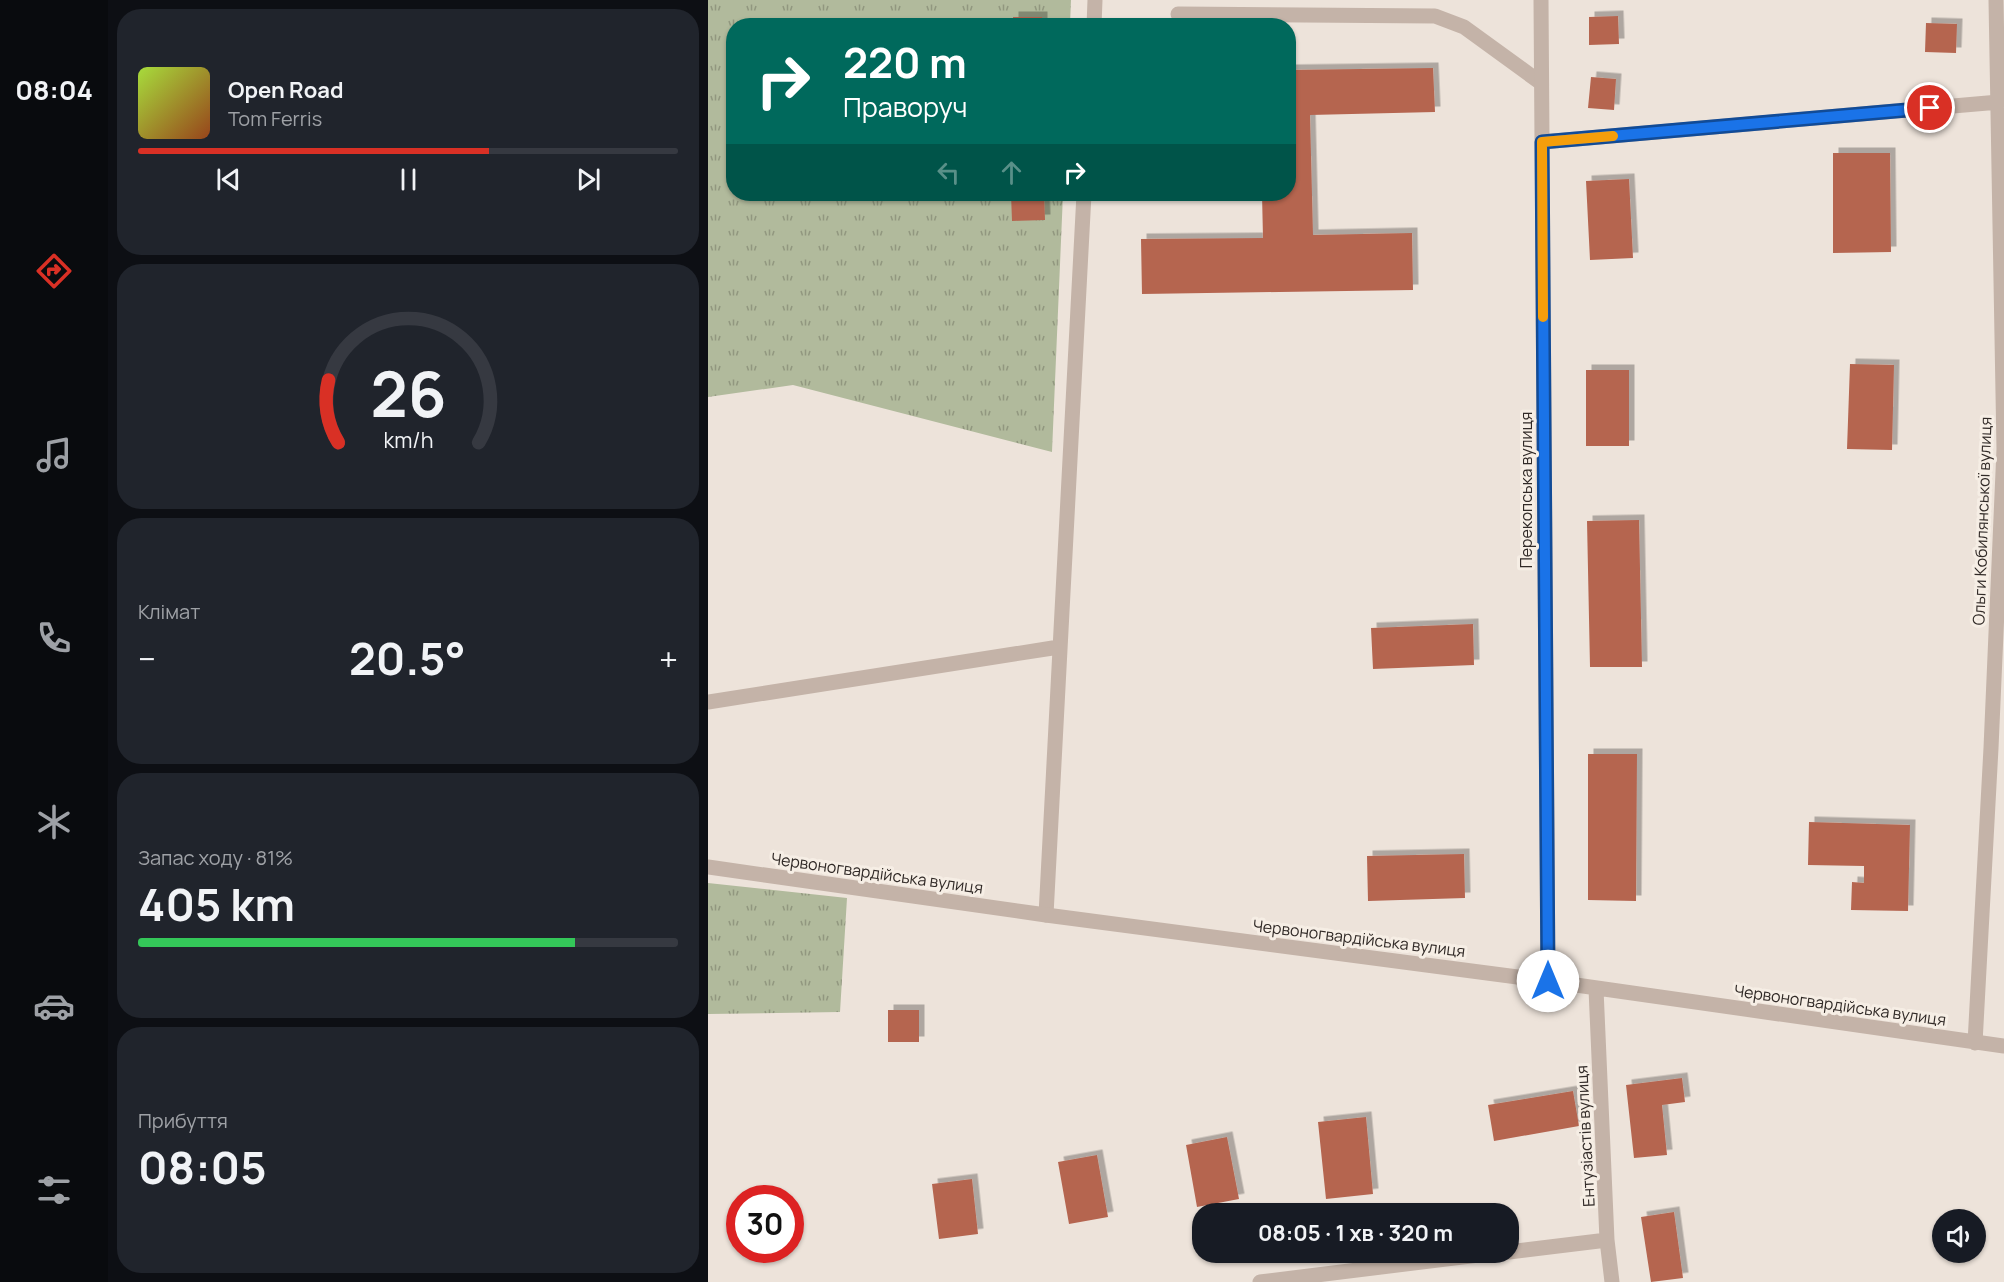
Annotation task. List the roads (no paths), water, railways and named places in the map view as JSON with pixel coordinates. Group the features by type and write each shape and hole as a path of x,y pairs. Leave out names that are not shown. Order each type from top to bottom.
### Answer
{"street":[{"path":"1094,18 1095,0"},
{"name":"Перекопська вулиця","path":"1541,0 1548,981"},
{"name":"Ольги Кобилянської вулиця","path":"1975,1043 2004,449 1996,0"},
{"path":"1178,14 1436,16 1464,27 1541,83"},
{"path":"1542,142 1999,102"},
{"path":"1046,915 1084,201"},
{"path":"708,702 1059,647"},
{"name":"Червоногвардійська вулиця","path":"708,867 1046,915 1548,981 2004,1046"},
{"name":"Ентузіастів вулиця","path":"1596,989 1607,1240 1612,1282"},
{"path":"1519,1251 1607,1240"},
{"path":"1260,1282 1414,1263"}]}
